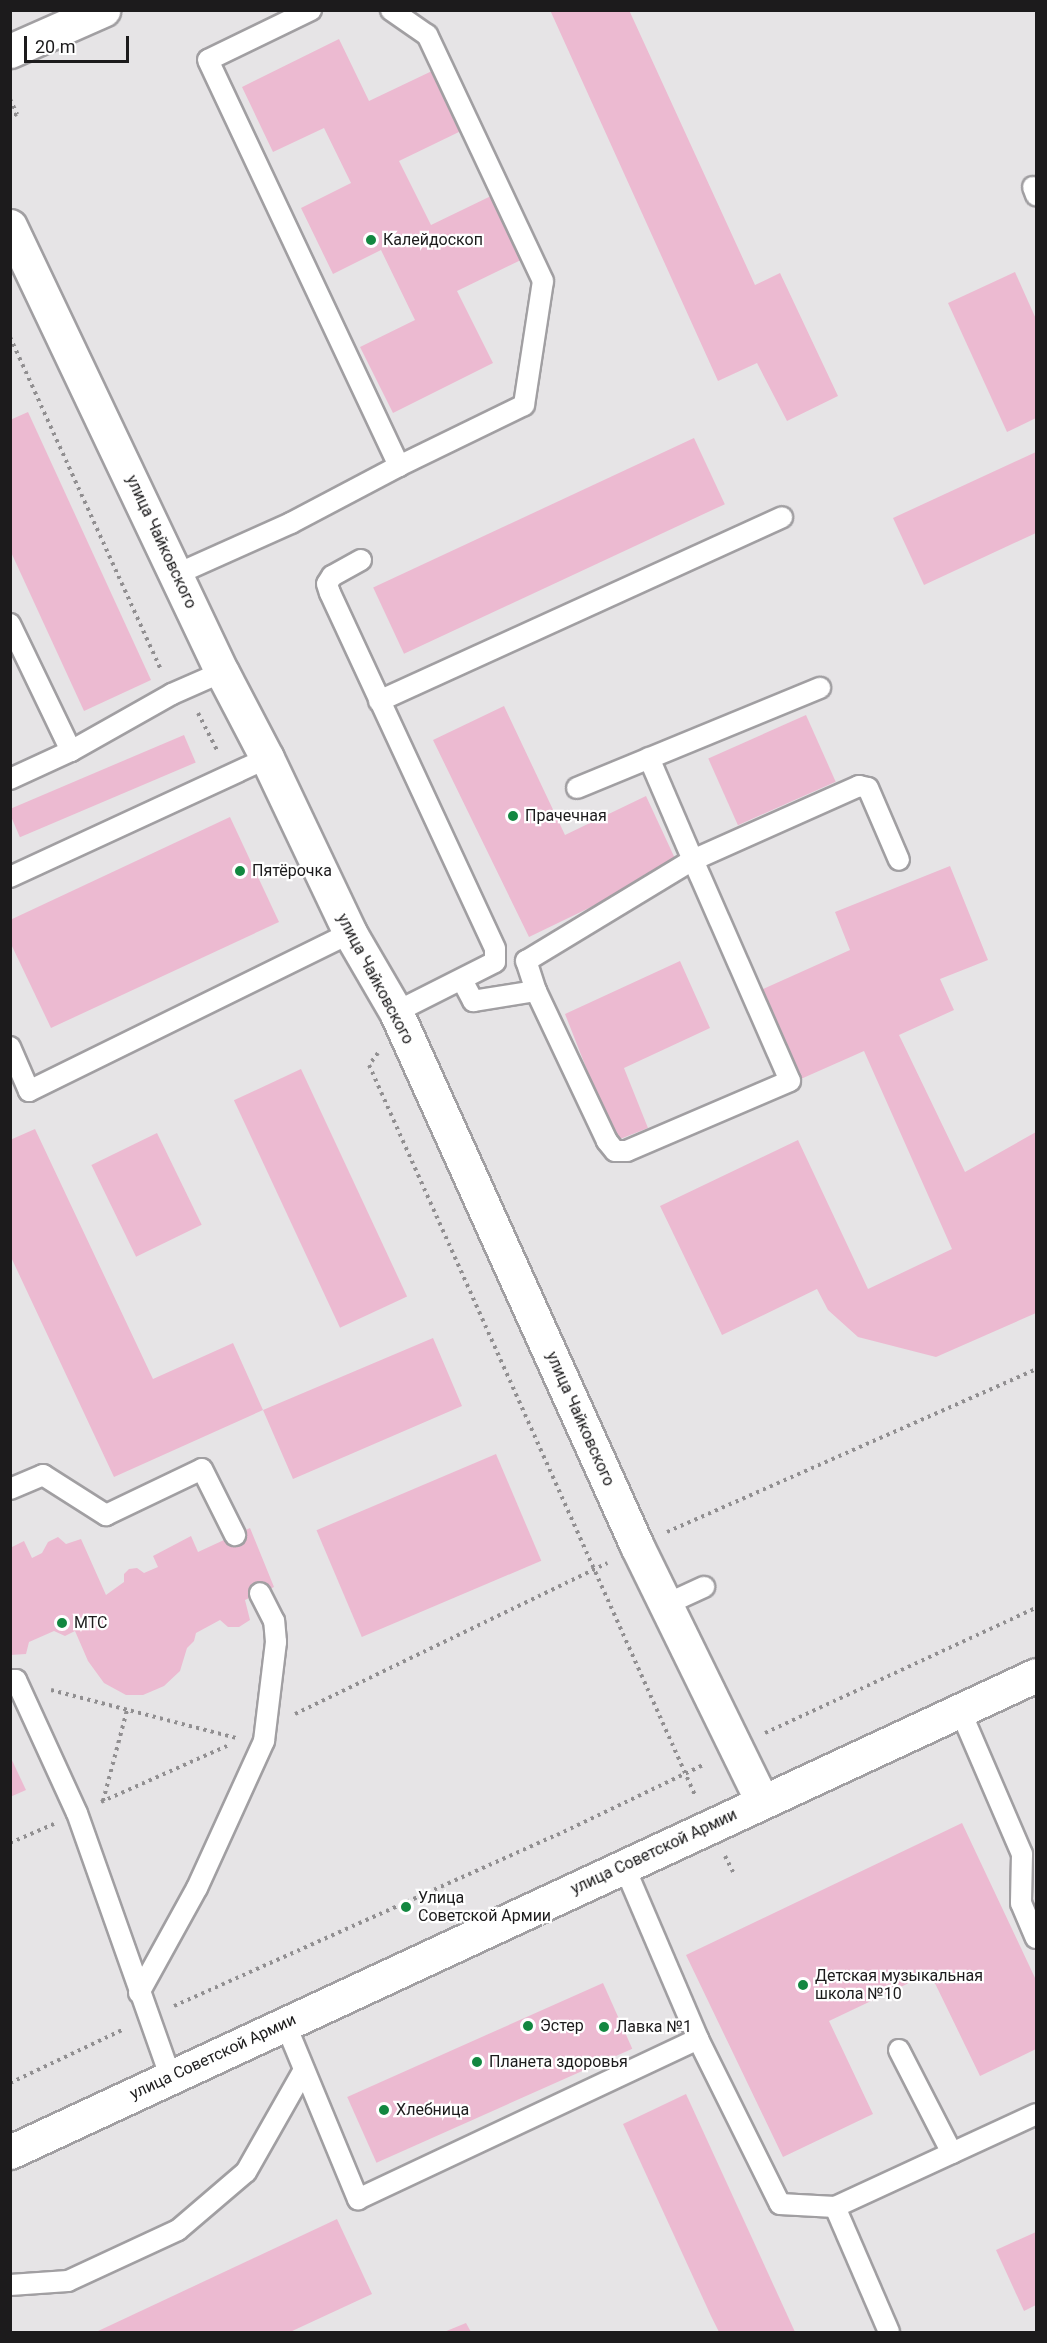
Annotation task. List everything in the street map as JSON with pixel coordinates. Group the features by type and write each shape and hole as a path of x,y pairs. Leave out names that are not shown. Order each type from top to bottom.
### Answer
{"street":[{"path":"10,51 94,12"},
{"name":"улица Чайковского","path":"10,226 222,672 267,758 350,933 396,1012 637,1546 762,1801"},
{"name":"улица Советской Армии","path":"10,2152 1036,1675"}],"lane":[{"path":"311,10 208,60 399,465"},
{"path":"177,574 291,523 399,465 524,405 543,281 427,35 391,10"},
{"path":"379,701 782,517"},
{"path":"361,560 332,576 327,584 495,949 495,962 396,1012"},
{"path":"10,624 71,751"},
{"path":"10,779 71,751 172,694 222,672"},
{"path":"577,788 820,688"},
{"path":"10,877 267,758"},
{"path":"649,758 693,860 790,1081 627,1151 615,1150 607,1141 536,991 526,961 693,860 859,786 868,788 899,860"},
{"path":"10,1047 29,1091 350,933"},
{"path":"462,980 472,1000 536,991"},
{"path":"10,1489 43,1475 106,1515 202,1469 235,1535"},
{"path":"667,1604 704,1587"},
{"path":"139,1993 197,1888 264,1741 276,1641 274,1621 260,1593"},
{"path":"13,1680 77,1813 171,2078"},
{"path":"960,1710 1022,1854 1021,1903 1036,1938"},
{"path":"624,1866 698,2039 780,2204 835,2207 1036,2114"},
{"path":"285,2023 358,2199 698,2039"},
{"path":"899,2050 952,2153"},
{"path":"10,2285 68,2281 178,2230 246,2172 304,2070"},
{"path":"835,2207 889,2332"}],"path":[{"path":"10,99 17,114 10,117"},
{"path":"10,337 172,694 191,700 230,775"},
{"path":"380,1051 369,1065 686,1775 733,1872"},
{"path":"266,1728 595,1570 637,1546 1036,1369"},
{"path":"10,2083 148,2018 686,1775 736,1746 1036,1608"},
{"path":"10,1844 241,1739 13,1680"},
{"path":"102,1802 127,1709"}],"building":[{"path":"550,10 629,10 755,285 780,273 838,396 787,421 757,363 718,381"},
{"path":"339,39 369,101 432,71 461,131 399,161 431,225 491,196 523,259 457,291 493,363 393,413 360,347 415,320 381,250 333,274 301,208 351,183 324,128 273,152 242,87"},
{"path":"1015,272 1036,319 1036,418 1007,432 948,303"},
{"path":"28,412 151,680 84,711 10,550 10,420"},
{"path":"694,438 725,504 404,654 373,588"},
{"path":"1036,452 1036,533 924,585 893,518"},
{"name":"Прачечная","path":"504,706 565,835 646,796 678,865 529,937 433,740"},
{"path":"806,715 836,782 738,825 708,759"},
{"path":"184,735 196,763 20,837 10,809"},
{"path":"230,817 279,922 51,1028 10,942 10,920"},
{"path":"950,866 988,960 940,979 954,1010 899,1035 965,1172 1036,1132 1036,1313 936,1357 858,1337 828,1310 817,1289 722,1335 660,1206 798,1140 868,1289 952,1249 864,1051 794,1082 754,993 850,950 835,912"},
{"path":"680,961 710,1028 624,1068 648,1128 615,1141 565,1014"},
{"path":"301,1069 407,1296 340,1328 234,1100"},
{"path":"35,1129 153,1379 233,1343 263,1410 114,1477 10,1255 10,1140"},
{"path":"157,1133 202,1225 136,1257 91,1165"},
{"path":"433,1338 462,1406 293,1479 263,1410"},
{"path":"496,1454 541,1561 362,1637 317,1530"},
{"path":"250,1528 274,1587 245,1600 250,1620 239,1627 228,1627 220,1620 196,1633 194,1641 187,1648 180,1671 164,1686 143,1695 126,1695 104,1683 88,1661 75,1631 65,1636 54,1631 29,1642 26,1654 10,1655 10,1548 24,1541 32,1558 42,1553 48,1542 58,1537 66,1544 81,1539 106,1595 124,1582 124,1574 129,1569 137,1568 144,1573 158,1567 153,1556 191,1536 198,1552"},
{"path":"10,1756 26,1790 10,1797"},
{"name":"Детская музыкальная школа №10","path":"962,1823 1036,1980 1036,2049 980,2076 930,1973 829,2021 873,2114 783,2157 686,1955"},
{"path":"603,1983 632,2049 376,2163 347,2097"},
{"path":"686,2094 795,2332 719,2332 623,2124"},
{"path":"337,2219 372,2294 290,2332 96,2332"},
{"path":"1036,2232 1036,2305 1024,2311 996,2250"},
{"path":"466,2323 471,2332 444,2332"}],"place":[{"name":"Калейдоскоп","path":"371,240"},
{"name":"Прачечная","path":"513,816"},
{"name":"Пятёрочка","path":"240,871"},
{"name":"МТС","path":"62,1623"},
{"name":"Улица Советской Армии","path":"406,1907"},
{"name":"Детская музыкальная школа №10","path":"803,1985"},
{"name":"Эстер","path":"528,2026"},
{"name":"Лавка №1","path":"604,2027"},
{"name":"Планета здоровья","path":"477,2062"},
{"name":"Хлебница","path":"384,2110"}]}
